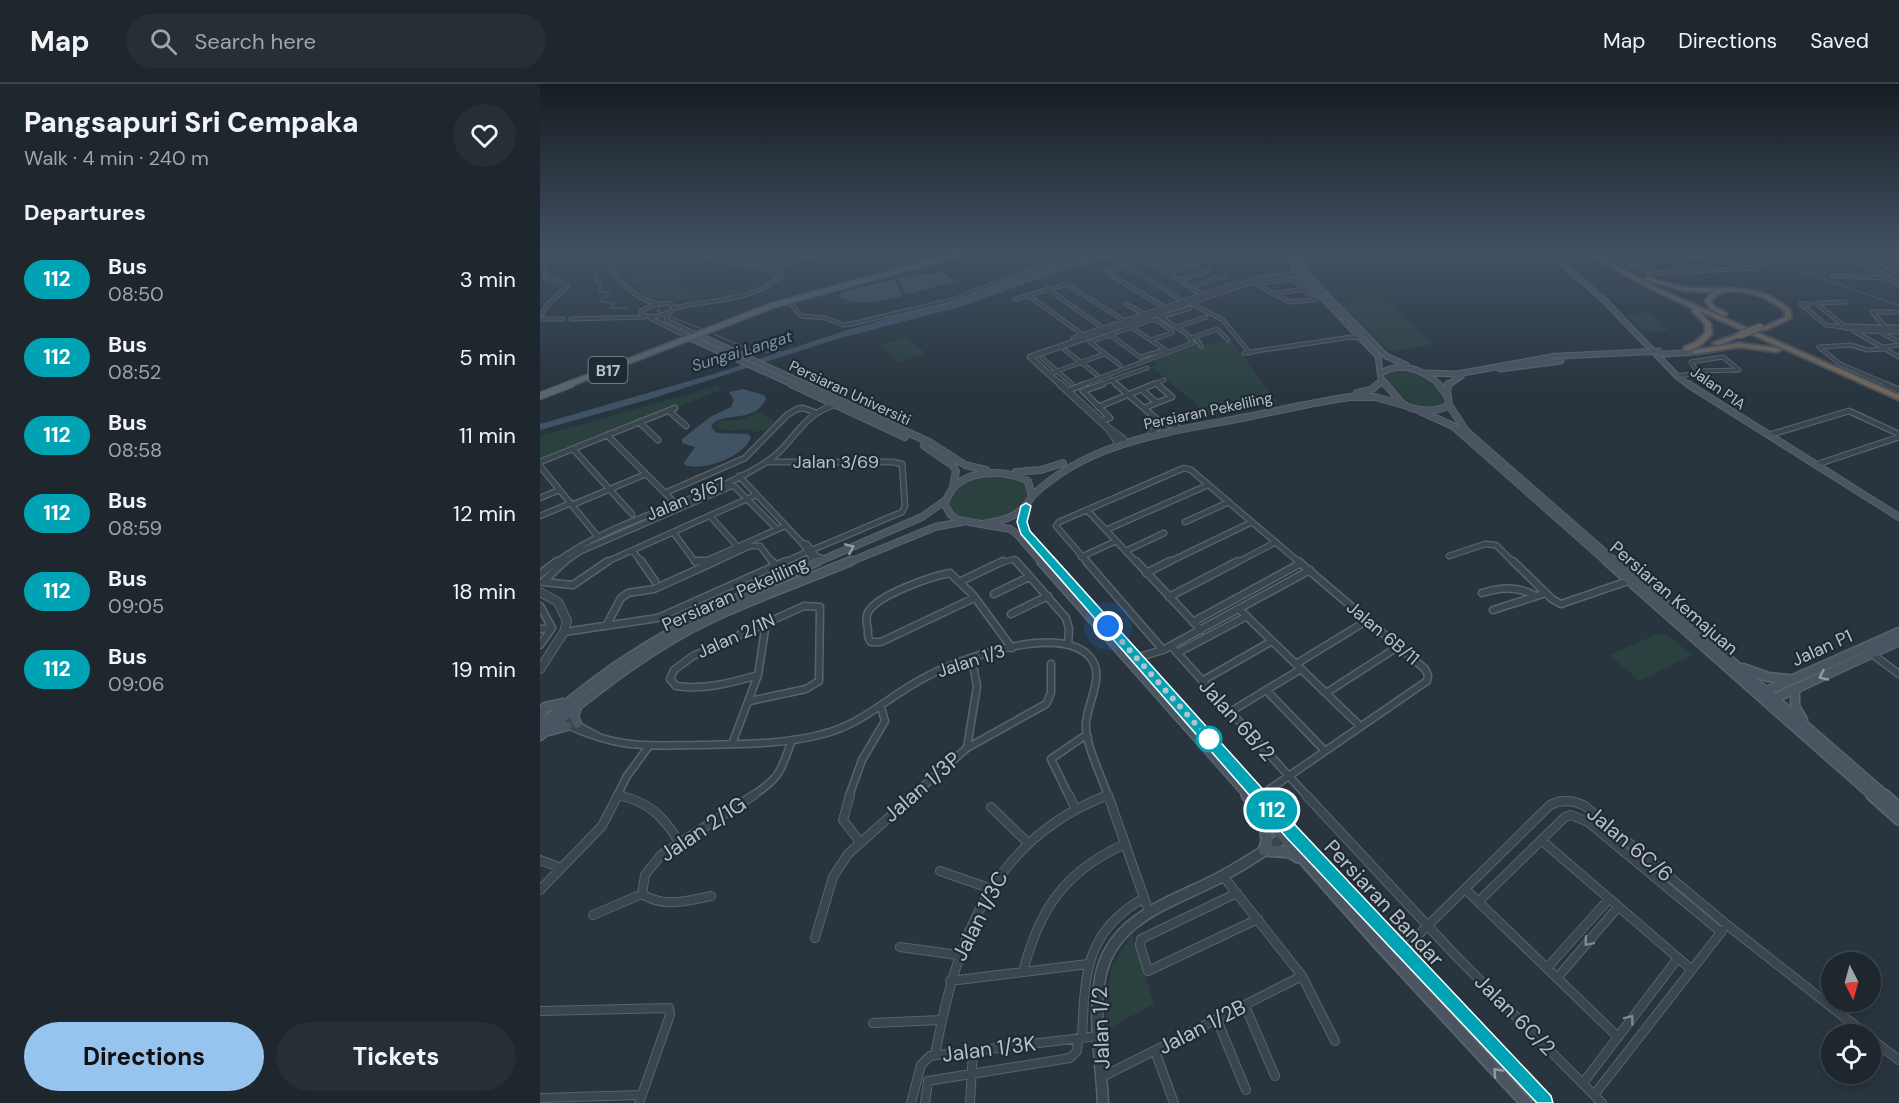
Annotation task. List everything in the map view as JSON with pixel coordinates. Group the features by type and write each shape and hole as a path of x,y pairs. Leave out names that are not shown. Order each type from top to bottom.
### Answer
{"highway":[{"path":"1670,298 1704,318 1710,329 1709,334 1690,351"},
{"path":"1674,298 1870,385"},
{"path":"1681,298 1899,396"},
{"path":"1709,298 1708,302 1713,308 1747,327"},
{"path":"1760,298 1780,307 1782,316 1762,328"},
{"path":"1690,351 1742,336 1788,318 1788,311 1785,307 1766,298"},
{"path":"1690,351 1739,345 1765,347 1899,396"}],"main road":[{"name":"B17","path":"694,337 793,298"},
{"name":"B17","path":"540,395 801,298"},
{"path":"1321,298 1378,356 1382,381 1404,405"},
{"path":"1323,298 1388,357 1424,372 1446,375 1526,359 1662,355 1690,351"},
{"name":"Jalan P1A","path":"1599,298 1662,355 1677,376 1710,401 1899,517"},
{"path":"1315,300 1327,304"},
{"name":"Persiaran Universiti","path":"694,337 728,350 824,401 928,444 953,464 956,471 953,487"},
{"name":"Persiaran Universiti","path":"694,337 722,352 928,444 965,465 991,471"},
{"path":"1378,348 1414,366 1446,375"},
{"path":"1353,394 1375,383 1378,356"},
{"path":"1447,394 1448,384 1460,376 1560,359"},
{"path":"1381,373 1395,366 1413,368"},
{"path":"1424,372 1451,396 1455,415"},
{"name":"Persiaran Pekeliling","path":"1011,472 1041,470 1120,440 1177,426 1371,390 1382,381"},
{"name":"Persiaran Kemajuan","path":"1447,394 1449,405 1466,431 1632,580 1733,664 1762,693"},
{"path":"1363,397 1388,403 1458,431"},
{"name":"Persiaran Pekeliling","path":"1032,496 1050,476 1088,458 1129,442 1176,430 1346,398 1363,397 1404,405 1420,411"},
{"path":"1420,411 1439,410 1449,405"},
{"name":"Persiaran Kemajuan","path":"1420,411 1445,421 1458,431 1770,700 1899,819"},
{"path":"928,444 946,449 964,462 983,467 1027,470 1070,460"},
{"path":"912,522 937,504 952,475 948,463 928,444"},
{"path":"1032,545 1026,522 1036,498 1049,481 1088,458"},
{"path":"991,471 1011,472 1028,481 1032,496 1026,506 1004,520 982,524 963,522 950,515 946,508 946,500 953,487 970,477 991,471"},
{"name":"Persiaran Pekeliling","path":"575,702 635,654 672,632 811,564 912,522 933,511 946,500"},
{"name":"Persiaran Bandar","path":"1026,506 1022,526 1032,545 1265,816 1288,835 1306,862 1382,939"},
{"name":"Persiaran Pekeliling","path":"541,732 552,716 645,656 697,626 923,531 949,523 963,522"},
{"name":"Persiaran Bandar","path":"982,524 1014,531 1032,545 1144,667 1288,835 1382,939 1416,985 1526,1103"},
{"path":"923,531 950,526 997,528 1032,545"},
{"name":"Jalan P1","path":"1770,700 1794,684 1864,647 1899,632"},
{"name":"Jalan P1","path":"1762,693 1794,684 1899,641"},
{"path":"1733,664 1760,675 1794,684 1795,706 1813,733"},
{"name":"Persiaran Kemajuan","path":"1770,700 1813,733 1899,808"},
{"path":"541,732 552,716 574,712 575,702"},
{"path":"1265,816 1267,842 1264,850 1290,852 1306,862"},
{"path":"1382,939 1416,937 1414,950 1420,972"},
{"path":"1382,939 1390,951 1401,951 1399,955 1402,964 1416,985"},
{"name":"Persiaran Bandar","path":"1401,951 1544,1103"}],"street":[{"path":"555,298 546,306 541,316 562,320"},
{"path":"638,298 647,303 658,304 724,298"},
{"path":"789,301 801,315 826,318 843,325 958,298"},
{"path":"1015,299 1020,298"},
{"path":"1032,298 1083,335"},
{"path":"1060,298 1103,328"},
{"path":"1086,298 1167,351"},
{"path":"1148,298 1164,307"},
{"path":"1178,298 1221,322 1248,352"},
{"path":"1120,440 1030,357 1159,316 1202,298"},
{"path":"1280,298 1291,303 1315,300"},
{"path":"693,302 675,308 666,320 694,337"},
{"path":"1845,302 1816,303 1845,327"},
{"path":"669,303 675,305 675,308"},
{"path":"629,316 658,304"},
{"path":"1126,304 1144,314"},
{"path":"1120,365 1090,343 1144,314 1164,307 1188,304"},
{"path":"1810,304 1801,304 1826,325 1899,330"},
{"path":"644,309 641,314 694,337"},
{"path":"1886,328 1872,312 1897,312"},
{"path":"571,319 647,317 669,313"},
{"path":"1159,316 1193,337 1201,346"},
{"path":"1177,327 1206,317"},
{"path":"1073,338 1103,328 1157,320 1172,331 1170,334 1151,340"},
{"path":"1193,337 1217,329 1228,340"},
{"path":"1899,330 1854,331 1899,357"},
{"path":"1879,331 1899,344"},
{"path":"1248,352 1349,335 1355,332"},
{"path":"1109,334 1139,356 1190,345 1193,337"},
{"path":"1248,352 1351,337 1361,338"},
{"path":"1899,344 1867,350 1852,345 1819,347 1840,364 1899,390"},
{"path":"1065,350 1097,375"},
{"path":"1067,391 1167,351"},
{"path":"1049,374 1104,354"},
{"path":"1677,376 1699,371 1739,370 1723,357 1691,362 1699,371"},
{"path":"1042,358 1072,384"},
{"path":"1100,421 1110,417 1083,393 1084,390 1147,368"},
{"path":"1107,376 1158,421 1177,426"},
{"path":"1098,407 1164,380"},
{"path":"1144,408 1172,396 1157,384"},
{"path":"1142,390 1157,403"},
{"path":"820,408 824,401"},
{"path":"820,408 834,405"},
{"path":"598,537 540,464 675,408"},
{"path":"665,494 745,458 787,415 797,409 803,408 814,412"},
{"name":"Jalan 3/67","path":"540,574 560,558 598,537 766,462 802,421 820,408"},
{"path":"669,411 686,426"},
{"path":"1766,436 1849,411 1899,435"},
{"path":"1151,432 1159,426 1158,421"},
{"path":"639,422 658,440"},
{"path":"607,435 675,503"},
{"path":"1815,465 1899,435"},
{"path":"573,449 632,514"},
{"name":"Jalan 3/69","path":"564,632 644,622 658,618 902,512 905,506 902,464 893,462 766,462"},
{"name":"Jalan 6B/11","path":"1087,510 1184,468 1191,470 1425,669 1428,675 1426,681 1270,789"},
{"path":"540,516 646,474"},
{"path":"739,476 810,551 824,559"},
{"path":"1106,530 1208,485"},
{"path":"756,495 747,499 710,516 673,532 595,568 576,584 569,586 543,582 561,564 581,551 734,486 747,499 777,529"},
{"path":"540,498 560,490"},
{"path":"1185,522 1228,502"},
{"path":"1163,650 1057,529 1059,522 1087,510 1200,630"},
{"path":"710,516 738,547"},
{"path":"1146,573 1252,522"},
{"path":"673,532 696,563 719,556 785,526"},
{"path":"1126,551 1164,532"},
{"path":"1081,557 1116,541"},
{"path":"1169,597 1276,542"},
{"path":"1449,556 1488,544 1496,544 1555,601 1564,604 1632,580"},
{"path":"606,626 621,598 628,593 654,589 750,546 760,546 776,566"},
{"path":"633,551 655,581"},
{"path":"810,551 811,564"},
{"path":"961,581 1008,559 1014,560 1066,618 1068,645 1083,650 1092,659 1096,671 1096,686 1086,726 1088,737 1149,912"},
{"path":"1193,622 1302,563"},
{"path":"1136,658 1152,655 1171,646 1310,570"},
{"path":"974,598 881,642 871,642 868,638 867,614 870,607 933,577 950,573 961,581 974,598 1012,648"},
{"path":"994,594 1029,577"},
{"path":"1482,593 1498,588 1517,589 1526,590 1536,596"},
{"path":"540,592 554,597 563,609 567,621 564,632 540,669"},
{"path":"1493,610 1546,593"},
{"path":"1011,614 1048,596"},
{"path":"540,606 552,628"},
{"name":"Jalan 2/1N","path":"750,701 812,687 820,678 820,607 804,606 693,656 674,670 670,679 676,686 694,688 758,675"},
{"path":"1239,609 1360,726"},
{"path":"1177,653 1247,616"},
{"path":"1230,712 1368,620"},
{"path":"732,744 758,675 766,623"},
{"path":"540,629 552,628"},
{"path":"540,645 552,628"},
{"path":"1202,681 1272,641"},
{"name":"Jalan 1/3","path":"552,716 599,737 623,744 648,746 792,741 841,729 881,708 922,678 972,660 1012,648 1038,644 1068,645"},
{"name":"Jalan 6B/2","path":"1171,646 1428,926"},
{"path":"1326,693 1399,646"},
{"path":"1864,647 1899,674"},
{"path":"1144,667 1152,655"},
{"path":"967,748 977,686 972,660"},
{"name":"Jalan 1/3P","path":"815,938 833,877 844,860 860,842 967,748 1046,704 1051,693 1051,664"},
{"path":"1266,690 1325,751"},
{"path":"860,842 843,820 844,812 862,760 885,721 881,708"},
{"path":"1075,808 1053,765 1053,756 1083,737 1088,737"},
{"name":"Jalan 2/1G","path":"642,894 645,875 652,864 680,842 772,783 782,769 792,741"},
{"path":"540,890 602,826 627,776 648,746"},
{"path":"618,795 651,805 669,823 680,842"},
{"name":"Jalan 1/3C","path":"935,1055 940,1020 958,956 989,888 1006,864 1027,842 1075,808 1108,795"},
{"name":"Jalan 6C/6","path":"1401,951 1551,805 1564,799 1572,800 1585,806 1724,928 1853,1024"},
{"path":"991,807 1027,842"},
{"path":"1478,902 1565,817 1571,815 1578,816 1724,928 1594,1095"},
{"name":"Jalan 1/2","path":"1104,1103 1098,991 1105,957 1115,940 1128,925 1149,912 1223,876 1288,835"},
{"path":"1541,840 1691,969"},
{"path":"1023,972 1034,931 1055,894 1082,867 1103,853 1125,844"},
{"path":"540,860 561,868"},
{"path":"940,871 989,888"},
{"path":"1223,876 1302,976 1335,1041"},
{"path":"1465,889 1617,1036"},
{"path":"1237,893 1140,939 1148,971 1258,919"},
{"path":"593,915 642,894 648,899 668,902 711,896"},
{"path":"925,1103 928,1081 1070,1058 1077,1051 1080,1038 1088,964 1106,926 1122,909 1144,898"},
{"path":"1547,968 1609,899"},
{"path":"1557,978 1618,907"},
{"name":"Jalan 6C/2","path":"1428,926 1602,1103"},
{"path":"900,947 958,956"},
{"path":"1582,1083 1678,958"},
{"path":"950,981 1088,964"},
{"name":"Jalan 1/2B","path":"1102,1077 1302,976"},
{"path":"1245,1006 1275,1077"},
{"path":"540,1011 665,1007 669,1008 670,1015 640,1099 540,1098"},
{"path":"873,1023 940,1020"},
{"path":"1217,1020 1246,1090"},
{"name":"Jalan 1/3K","path":"911,1103 921,1065 925,1059 935,1055 1100,1035"},
{"name":"Jalan 6C/6","path":"1881,1046 1899,1060"},
{"path":"970,1103 973,1051"},
{"path":"1155,1051 1174,1103"}],"green space":[{"path":"653,298 703,298 682,300"},
{"path":"1383,298 1433,344 1391,352 1339,303"},
{"path":"1650,313 1670,331 1644,332 1625,314"},
{"path":"907,337 926,354 898,363 880,345"},
{"path":"1232,341 1278,403 1203,416 1195,403 1151,367 1158,364 1154,361 1192,346"},
{"path":"1403,368 1423,374 1445,397 1445,403 1436,408 1427,409 1404,398 1384,379 1384,374 1388,370"},
{"path":"717,386 721,390 540,461 540,436"},
{"path":"758,412 775,421 766,430 755,432 725,430 716,426 720,421 743,419"},
{"path":"998,474 1018,479 1027,488 1028,496 1023,503 1003,515 979,520 970,520 954,512 950,498 958,486 983,476"},
{"path":"1657,634 1668,635 1692,655 1640,681 1609,655"},
{"path":"1132,934 1154,1004 1108,1029 1106,999 1112,966"}],"water":[{"path":"842,298 897,298 878,302"},
{"path":"986,298 963,306 837,339 647,400 540,430 540,424 717,373 847,330 956,299"},
{"path":"743,389 764,395 766,399 761,407 745,415 721,419 711,427 717,433 748,434 751,437 747,444 723,461 693,467 685,465 684,463 695,447 682,443 682,439 710,417 731,407 734,400 729,392"}],"waterway":[{"path":"605,298 600,302 615,303 610,308 627,308"},
{"path":"1876,298 1899,306"},
{"path":"661,305 657,311 663,313"},
{"path":"671,317 702,329"},
{"name":"Sungai Langat","path":"714,334 755,352 781,352"}],"bus line":[{"name":"112","path":"1026,506 1022,522 1025,532 1292,832 1544,1103"}],"route":[{"path":"1108,626 1209,739"}]}
